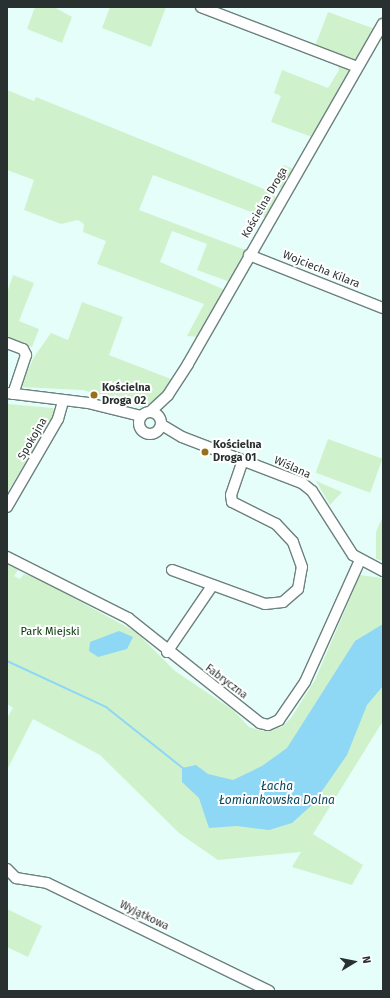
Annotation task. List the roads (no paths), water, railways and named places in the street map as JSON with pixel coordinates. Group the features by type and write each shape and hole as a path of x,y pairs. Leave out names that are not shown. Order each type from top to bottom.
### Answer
{"street":[{"path":"201,7 358,67"},
{"name":"Kościelna Droga","path":"160,425 168,395 383,24"},
{"name":"Wojciecha Kilara","path":"249,255 383,308"},
{"path":"7,343 23,349 26,356 10,394 88,403 140,420 145,433 160,425 151,411"},
{"name":"Kościelna Droga","path":"140,420 168,395"},
{"name":"Spokojna","path":"7,507 58,419 63,401"},
{"name":"Wiślana","path":"160,425 182,437 302,483 312,491 349,550 360,560 383,570"},
{"path":"172,570 212,586 274,604 291,597 302,578 300,555 286,532 265,517 232,502 243,461"},
{"name":"Fabryczna","path":"7,557 128,618 167,652 260,723 276,723 309,676 360,560"},
{"path":"167,652 212,586"},
{"name":"Wyjątkowa","path":"7,869 16,878 47,883 269,991"}],"water":[{"name":"Łacha Łomiankowska Dolna","path":"383,624 383,686 367,705 347,755 313,804 292,823 269,830 237,826 209,828 199,798 182,782 182,768 196,765 208,774 233,780 262,766 287,748 355,641"},
{"path":"119,631 133,637 127,649 98,657 89,651 90,642"}],"waterway":[{"path":"7,661 106,707 184,769"}],"place":[{"name":"Kościelna Droga 02","path":"94,395"},
{"name":"Kościelna Droga 01","path":"205,452"}],"park label":[{"name":"Park Miejski","path":"50,632"}]}
